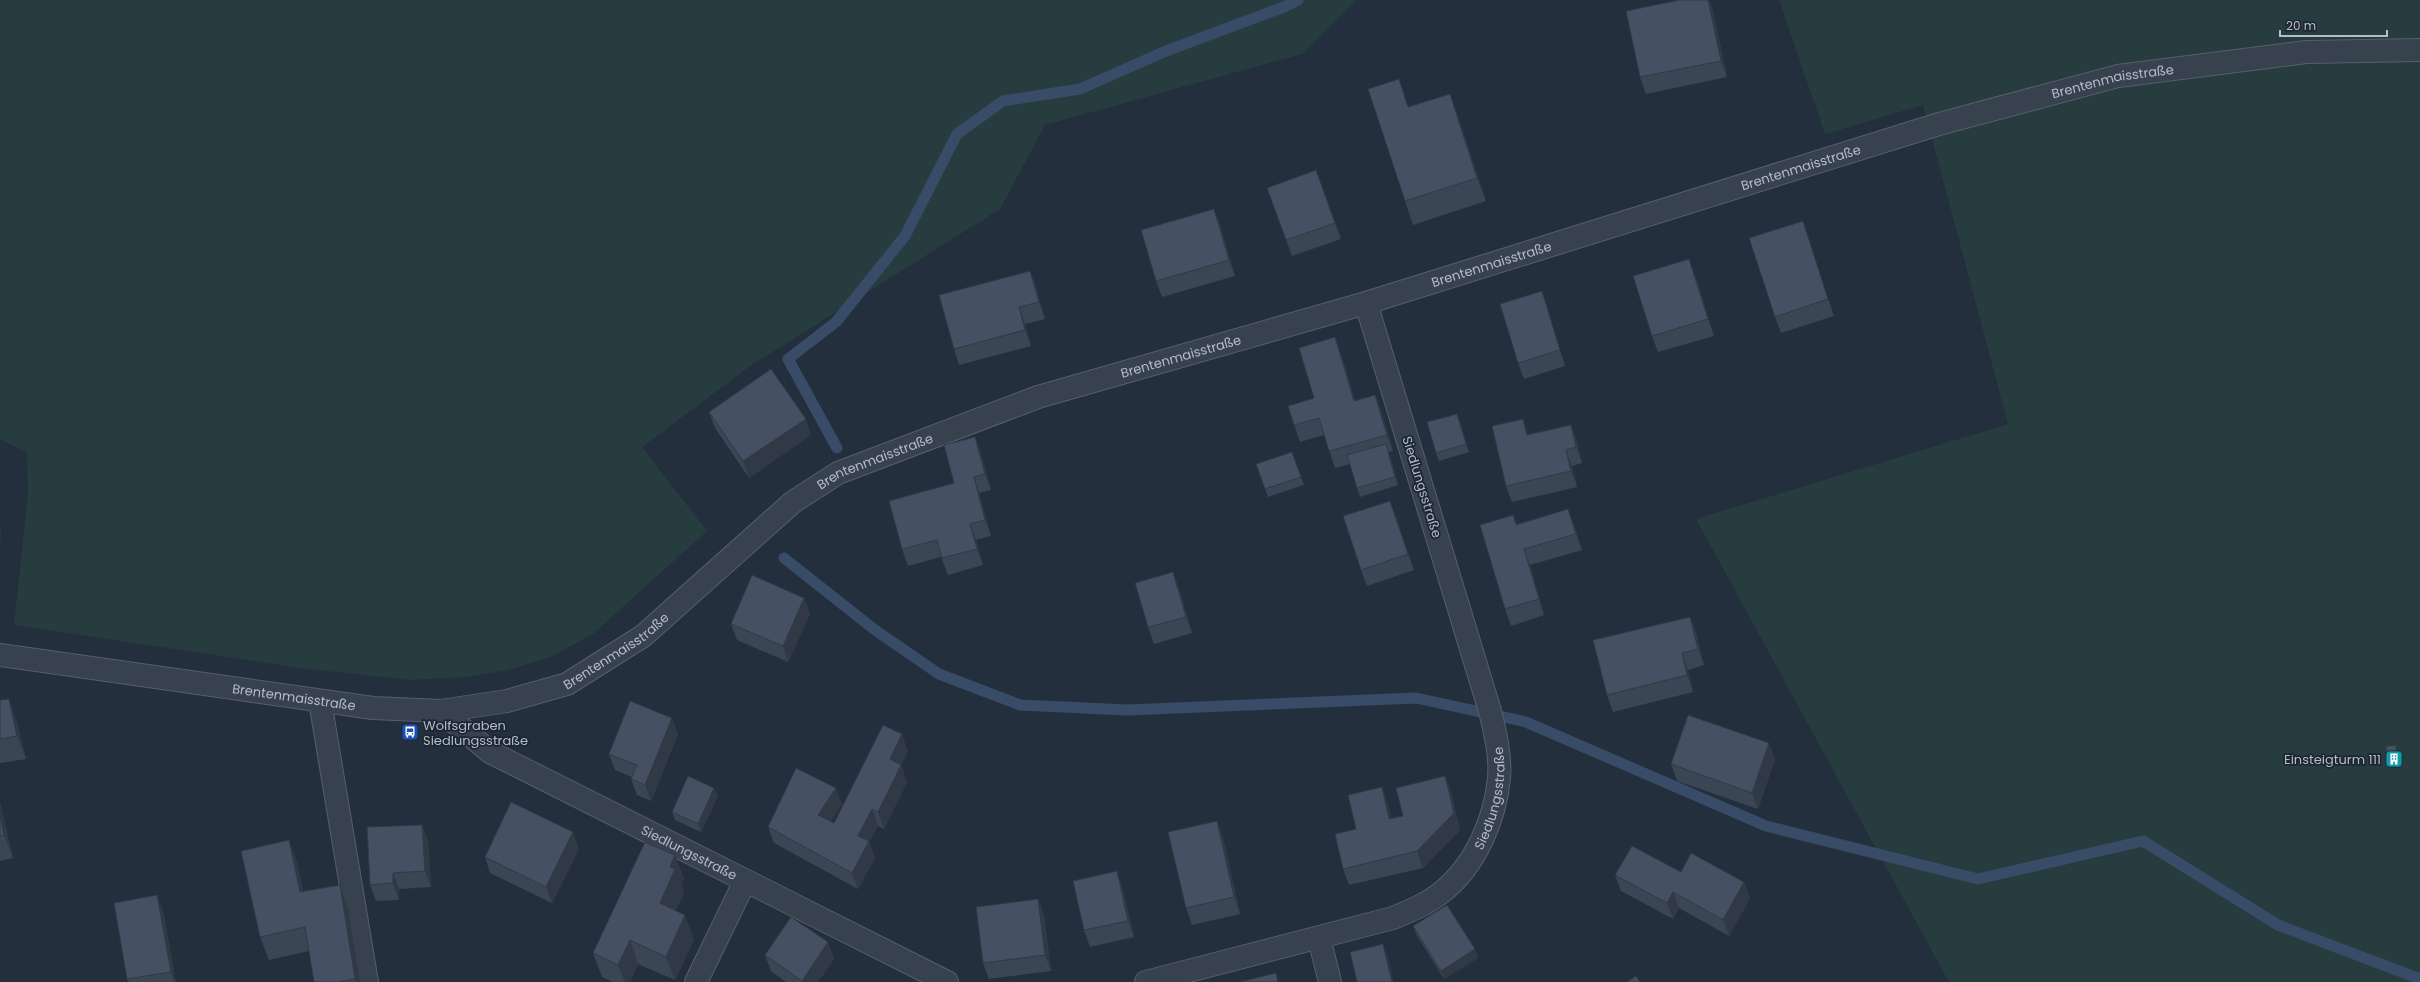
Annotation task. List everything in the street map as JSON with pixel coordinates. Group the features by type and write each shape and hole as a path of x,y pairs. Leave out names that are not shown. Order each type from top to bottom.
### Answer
{"street":[{"name":"Brentenmaisstraße","path":"0,656 373,708 441,711 507,701 567,684 643,636 793,502 838,473 1038,397 1366,303 1939,124 2118,76 2306,52 2420,50"},
{"name":"Siedlungsstraße","path":"1153,981 1393,918 1420,906 1442,892 1462,872 1480,844 1491,816 1499,777 1496,740 1490,711 1366,303"},
{"path":"320,701 367,982"},
{"name":"Siedlungsstraße","path":"441,711 490,752 946,982"},
{"path":"696,982 745,881"},
{"path":"1319,938 1330,982"}],"green space":[{"path":"0,0 1356,0 1302,54 1045,125 1000,209 750,366 642,447 707,531 594,633 551,657 508,670 468,677 411,680 308,669 14,625 28,494 27,453 0,439"},
{"path":"1779,0 2420,0 2420,982 1949,982 1696,519 2008,424 1923,105 1825,134"}],"building":[{"path":"1679,0 1708,0 1721,61 1640,77 1626,11"},
{"path":"1399,79 1408,107 1450,94 1477,178 1405,201 1368,89"},
{"path":"1316,170 1335,223 1286,240 1267,188"},
{"path":"1214,209 1229,260 1156,281 1141,230"},
{"path":"1803,221 1828,299 1775,317 1749,238"},
{"path":"1689,259 1708,319 1652,336 1633,276"},
{"path":"1030,271 1039,302 1019,307 1025,330 954,349 939,295"},
{"path":"1542,291 1560,350 1518,363 1500,304"},
{"path":"1335,337 1354,401 1375,395 1387,435 1329,451 1319,418 1294,425 1288,406 1314,398 1299,348"},
{"path":"771,369 806,419 743,461 709,412"},
{"path":"1457,414 1466,444 1436,453 1427,422"},
{"path":"1523,419 1527,435 1571,425 1576,447 1566,450 1571,471 1506,486 1492,426"},
{"path":"975,437 985,474 974,477 985,520 970,524 977,549 942,558 937,540 902,549 889,501 954,483 944,445"},
{"path":"1386,444 1395,477 1357,488 1347,455"},
{"path":"1292,452 1301,477 1265,489 1256,464"},
{"path":"1390,501 1408,554 1361,570 1343,516"},
{"path":"1568,509 1576,534 1524,549 1539,599 1505,609 1480,525 1513,515 1516,525"},
{"path":"1173,572 1186,617 1148,627 1135,583"},
{"path":"752,575 804,598 783,646 731,624"},
{"path":"1690,617 1698,649 1682,653 1687,675 1607,695 1593,640"},
{"path":"9,699 17,736 0,739 0,700"},
{"path":"630,701 672,718 645,785 631,779 637,765 609,754"},
{"path":"1688,715 1769,743 1752,793 1671,764"},
{"path":"883,725 902,734 890,759 901,765 878,812 872,809 858,836 869,841 852,873 768,827 796,768 836,788 818,815 834,823"},
{"path":"2396,745 2397,755 2386,755 2386,746"},
{"path":"688,776 714,788 698,824 672,812"},
{"path":"1445,776 1454,813 1417,851 1343,869 1335,834 1356,829 1348,795 1382,787 1389,819 1403,816 1396,788"},
{"path":"511,802 573,832 546,887 485,857"},
{"path":"0,816 4,835 0,836"},
{"path":"1217,821 1234,897 1186,908 1168,832"},
{"path":"422,825 425,871 393,873 393,883 370,885 367,827"},
{"path":"289,840 300,892 340,885 355,979 338,982 314,982 305,927 260,937 241,851"},
{"path":"645,842 675,855 670,867 675,869 660,903 685,915 666,957 630,940 618,965 593,953"},
{"path":"1632,846 1681,872 1691,853 1744,882 1723,920 1673,892 1667,903 1615,875"},
{"path":"1117,871 1128,921 1084,930 1073,881"},
{"path":"157,895 171,972 127,979 114,903"},
{"path":"1038,899 1045,955 983,963 976,907"},
{"path":"1447,905 1475,949 1441,971 1413,926"},
{"path":"791,917 828,942 802,981 765,955"},
{"path":"1383,944 1392,982 1357,982 1350,952"},
{"path":"1276,973 1278,982 1239,982"},
{"path":"1636,976 1640,982 1627,982"}],"waterway":[{"path":"837,448 788,359 836,322 905,236 957,134 1003,101 1080,89 1166,51 1284,7 1298,0"},
{"path":"784,558 875,630 939,674 1020,705 1127,710 1416,698 1526,722 1766,826 1978,879 2143,841 2278,925 2420,979"}],"place":[{"name":"Wolfsgraben Siedlungsstraße","path":"410,732"},
{"name":"Einsteigturm 111","path":"2394,759"}]}
